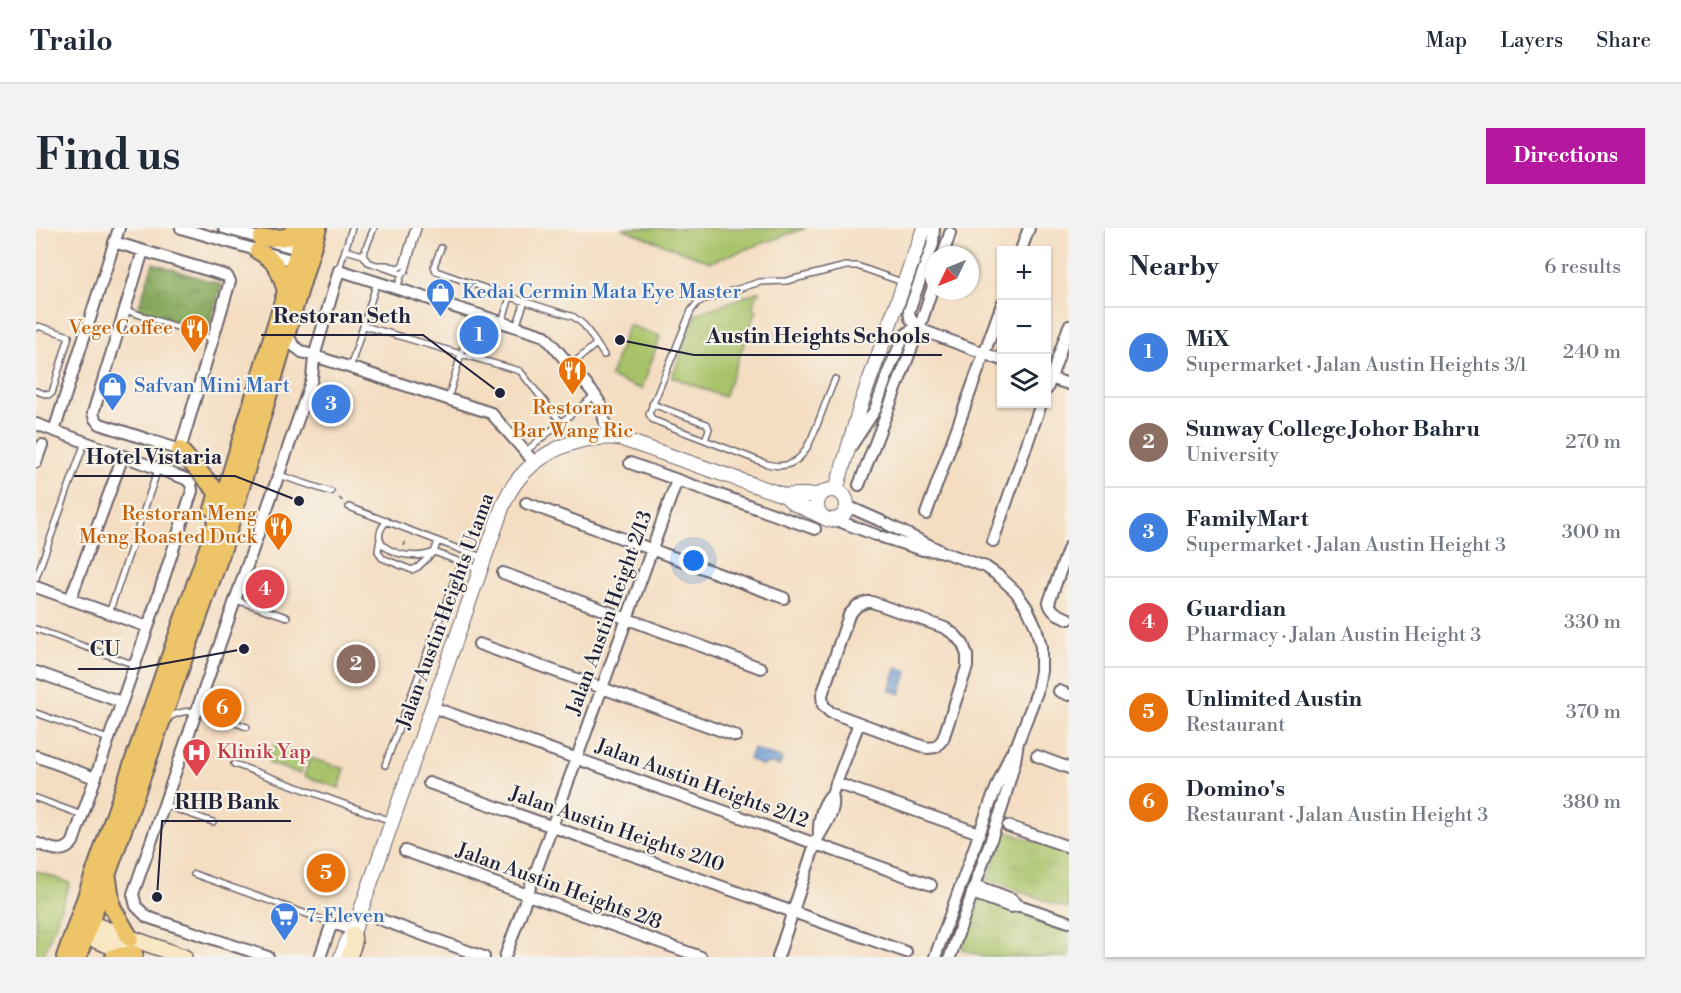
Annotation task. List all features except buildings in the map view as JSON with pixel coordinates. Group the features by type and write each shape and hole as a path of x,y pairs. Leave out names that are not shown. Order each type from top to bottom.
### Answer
{"main road":[{"path":"286,292 277,265 259,245 287,237 298,228"},
{"path":"65,957 108,875 223,548 288,335 303,257 304,228"},
{"path":"78,957 81,928 211,539 286,292 318,228"},
{"path":"180,450 218,493 207,531 211,539"},
{"path":"108,875 112,907 135,950"},
{"path":"81,928 135,950 184,957"},
{"path":"349,957 354,943 353,932"},
{"path":"114,957 135,950"}],"street":[{"path":"54,430 119,228"},
{"path":"182,228 303,257"},
{"path":"224,228 259,245"},
{"path":"836,490 861,400 924,228"},
{"path":"919,330 910,318 909,311 933,244 934,228"},
{"path":"1022,246 1029,228"},
{"path":"946,246 950,233"},
{"path":"114,243 143,251 226,276 230,281 180,450 100,424 93,413 143,251"},
{"path":"268,957 152,919 142,914 133,898 134,889 312,379 314,357 339,270 545,336 595,395 601,405 608,437"},
{"path":"860,485 929,300"},
{"path":"926,514 997,318"},
{"path":"1051,373 1069,326"},
{"path":"848,451 875,410 904,336 910,331 919,330 997,358"},
{"path":"288,335 293,345 314,357 491,413 535,463"},
{"path":"1051,381 1069,384"},
{"path":"993,541 1040,408"},
{"path":"36,424 186,479 191,484 192,491 148,627 73,842 68,848 58,851 36,843"},
{"name":"Jalan Austin Heights Utama","path":"341,957 353,932 512,486 535,463 566,445 608,437 619,438 786,496 793,503 821,516"},
{"path":"36,462 42,445"},
{"path":"70,600 123,456"},
{"path":"630,463 815,529"},
{"name":"Jalan Austin Height 2/13","path":"505,957 677,480"},
{"path":"836,520 843,515 847,506 846,498 836,490 828,490 820,494 816,503 821,516 923,550 943,552"},
{"name":"Jalan Austin Heights Utama","path":"786,496 820,494"},
{"path":"526,504 784,598"},
{"path":"847,506 943,552 986,567 1000,577 1017,592 1032,617 1041,648 1041,671 1036,692 1018,742 1008,786 950,957"},
{"path":"1069,548 1049,602 1054,613 1069,619"},
{"path":"503,573 761,668"},
{"path":"36,587 148,627"},
{"path":"872,602 945,628 959,638 965,650 967,667 939,744 927,748 859,723 830,712 822,700 849,615 856,606 872,602"},
{"path":"479,644 736,736"},
{"path":"36,672 121,702"},
{"name":"Jalan Austin Heights 2/12","path":"432,707 817,839 931,885"},
{"path":"778,957 817,839 818,824 859,723"},
{"path":"935,956 979,833 1009,757 1018,742"},
{"path":"36,756 95,778"},
{"path":"1037,756 1069,768"},
{"name":"Jalan Austin Heights 2/10","path":"429,783 906,952"},
{"path":"836,783 979,833"},
{"path":"979,833 986,827 998,800 1008,786"},
{"path":"1008,826 1069,847"},
{"path":"979,833 982,845 979,872"},
{"path":"935,956 944,947 958,910 973,889 973,849"},
{"name":"Jalan Austin Heights 2/8","path":"405,851 701,957"},
{"path":"973,889 1011,907 1018,905 1069,922"},
{"path":"379,920 484,957"},
{"path":"320,957 332,923 353,932"}],"lane":[{"path":"339,270 352,228"},
{"path":"363,255 374,228"},
{"path":"377,266 386,265 398,268 403,265 416,228"},
{"path":"397,289 402,274 406,270 416,228"},
{"path":"441,248 434,266 436,271 574,318 584,325 604,355"},
{"path":"345,250 363,255 368,262 402,274"},
{"path":"835,379 809,447 793,462 780,465 771,465 651,419 649,414 691,310 700,302 760,282 785,281 849,265 904,283"},
{"path":"350,369 377,282"},
{"path":"502,322 510,297"},
{"path":"516,327 525,301"},
{"path":"125,310 213,339"},
{"path":"448,399 473,313"},
{"path":"36,328 38,326 83,341"},
{"path":"364,326 520,371 561,422"},
{"path":"36,391 48,395 52,393 69,336"},
{"path":"570,366 596,344"},
{"path":"526,451 595,395"},
{"path":"652,404 707,424 709,429 705,440"},
{"path":"36,587 85,442"},
{"path":"109,613 158,469"},
{"path":"279,474 332,492"},
{"path":"349,507 438,541 483,563"},
{"path":"387,521 380,531 378,551 382,558 412,570 434,552 438,541"},
{"path":"381,538 390,550 402,555 425,556 434,552 460,562 483,563"},
{"path":"386,765 460,562"},
{"path":"236,600 287,617"},
{"path":"36,629 135,665"},
{"path":"161,723 178,711 197,710 247,727"},
{"path":"36,713 108,739"},
{"path":"234,764 392,821"},
{"path":"36,798 82,815"},
{"path":"164,804 213,822"},
{"path":"194,874 332,923"}],"green space":[{"path":"621,228 806,228 710,262"},
{"path":"153,263 222,285 207,332 138,309"},
{"path":"759,291 752,308 757,310 724,397 672,377 696,314"},
{"path":"628,325 660,336 642,389 610,377"},
{"path":"274,745 306,756 300,774 268,763"},
{"path":"310,758 345,769 339,788 304,776"},
{"path":"1005,831 1069,853 1069,909 988,880"},
{"path":"36,871 70,883 43,957 36,957"},
{"path":"981,899 1069,933 1069,957 983,957 962,949"}],"water":[{"path":"897,667 908,671 900,694 889,690"},
{"path":"753,749 782,759 779,766 770,763 762,766 749,759"}],"place":[{"name":"Kedai Cermin Mata Eye Master","path":"441,318"},
{"name":"MiX","path":"479,335"},
{"name":"Austin Heights Schools","path":"620,340"},
{"name":"Vege Coffee","path":"194,354"},
{"name":"Restoran Seth","path":"500,393"},
{"name":"Restoran Bar Wang Ric","path":"573,396"},
{"name":"FamilyMart","path":"331,404"},
{"name":"Safvan Mini Mart","path":"113,412"},
{"name":"Hotel Vistaria","path":"299,501"},
{"name":"Restoran Meng Meng Roasted Duck","path":"278,552"},
{"name":"Guardian","path":"265,589"},
{"name":"CU","path":"244,649"},
{"name":"Sunway College Johor Bahru","path":"356,664"},
{"name":"Domino's","path":"222,708"},
{"name":"Klinik Yap","path":"196,778"},
{"name":"Unlimited Austin","path":"326,873"},
{"name":"RHB Bank","path":"157,897"},
{"name":"7-Eleven","path":"285,942"}]}
